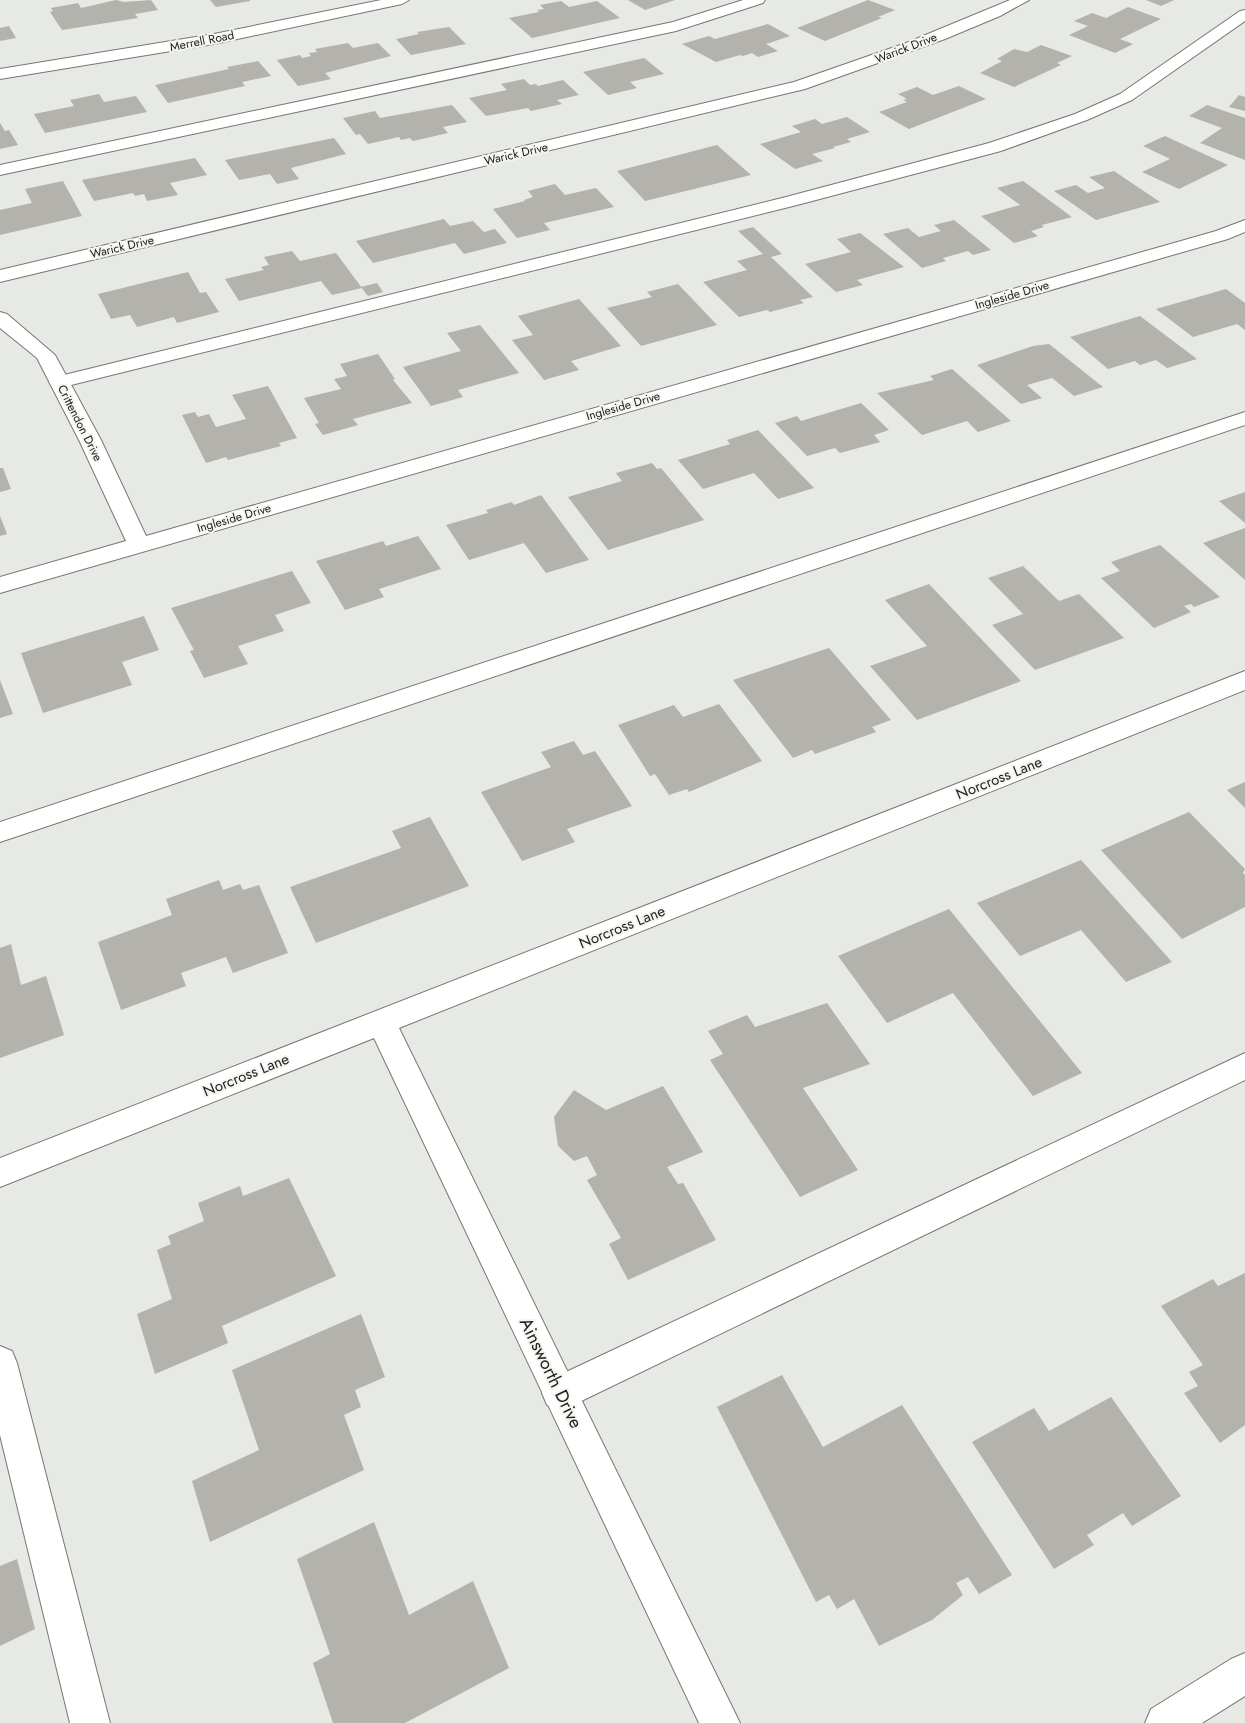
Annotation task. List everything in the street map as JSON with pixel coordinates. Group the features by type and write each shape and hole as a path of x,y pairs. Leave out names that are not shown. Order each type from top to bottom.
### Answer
{"street":[{"name":"Merrell Road","path":"0,74 214,39 400,0"},
{"path":"0,170 676,26 758,0"},
{"name":"Warick Drive","path":"0,276 799,86 970,24 1022,0"},
{"path":"59,382 781,203 995,147 1081,117 1126,97 1245,14"},
{"name":"Ingleside Drive","path":"0,585 1222,235 1245,225"},
{"name":"Crittendon Drive","path":"0,318 11,325 45,355 90,440 139,545"},
{"path":"0,832 1245,418"},
{"name":"Norcross Lane","path":"0,1173 1245,680"},
{"name":"Ainsworth Drive","path":"381,1022 720,1723"},
{"path":"560,1393 1245,1066"},
{"path":"0,1363 90,1723"},
{"path":"1165,1723 1245,1674"}],"building":[{"path":"116,0 124,2 151,0 158,10 135,14 138,18 62,30 50,12 53,11 51,8 78,3 81,8"},
{"path":"210,0 250,0 250,1 216,7"},
{"path":"628,0 675,0 645,10"},
{"path":"868,0 895,10 878,17 882,18 825,41 797,28"},
{"path":"1146,0 1174,0 1161,6"},
{"path":"561,1 569,7 597,1 620,18 532,38 509,18 539,12 537,10 544,9 540,5"},
{"path":"1128,7 1161,19 1120,39 1133,44 1115,53 1069,35 1088,26 1074,21 1092,13 1106,18"},
{"path":"768,24 790,36 766,44 778,51 758,57 752,53 716,62 682,44 709,36 715,39"},
{"path":"9,26 16,38 0,41 0,28"},
{"path":"449,27 466,44 411,55 396,39 419,34 417,32"},
{"path":"348,43 353,48 378,43 391,56 325,73 331,79 298,86 277,60 300,55 302,58 311,56 309,53 317,52 315,49"},
{"path":"1041,45 1072,56 1057,63 1061,65 1014,87 980,73 1002,61 997,59 1014,49 1027,52"},
{"path":"644,58 664,74 630,82 637,88 608,95 583,72"},
{"path":"258,61 271,76 242,82 245,86 168,103 155,85 229,69 227,67"},
{"path":"524,79 530,85 536,84 538,86 563,80 579,95 557,100 562,104 531,111 528,108 486,116 469,98 507,90 501,84"},
{"path":"959,86 986,99 909,129 879,112 907,102 903,100 907,99 898,94 917,87 933,95"},
{"path":"99,94 104,102 136,96 147,112 45,133 34,114 74,106 70,100"},
{"path":"1239,95 1245,97 1245,111 1229,107"},
{"path":"452,105 467,122 443,127 448,133 413,141 410,138 401,140 399,137 368,144 360,134 356,135 343,118 375,111 380,118"},
{"path":"1207,105 1245,118 1245,160 1200,143 1222,128 1189,116"},
{"path":"847,117 870,132 847,139 851,142 812,154 823,161 795,169 760,144 801,132 792,126 815,119 822,124"},
{"path":"0,123 5,131 9,130 18,145 0,149"},
{"path":"1165,136 1228,165 1179,189 1142,172 1170,159 1143,146"},
{"path":"334,138 346,154 291,168 299,179 277,184 270,174 239,180 225,160"},
{"path":"717,145 751,175 645,201 617,171"},
{"path":"195,158 207,175 170,183 178,195 147,201 144,194 135,196 133,193 94,201 82,180"},
{"path":"1114,171 1160,202 1096,220 1054,191 1076,185 1088,193 1105,188 1089,177"},
{"path":"63,181 82,216 0,235 0,210 32,203 25,189"},
{"path":"1023,181 1072,217 1042,225 1044,227 1031,231 1038,236 1014,243 981,216 1020,205 997,188"},
{"path":"555,184 565,195 596,188 614,207 544,223 550,230 517,238 493,209 525,201 533,197 528,191"},
{"path":"444,219 450,226 473,221 484,232 495,229 507,243 464,254 455,243 373,263 356,241"},
{"path":"954,220 991,250 973,255 968,251 943,258 946,261 922,268 883,234 908,228 919,237 941,231 934,225"},
{"path":"753,227 782,254 771,257 813,297 800,300 804,303 770,312 767,310 739,317 703,282 747,270 737,261 763,254 738,231"},
{"path":"860,233 904,267 857,280 863,285 836,292 805,264 851,252 837,239"},
{"path":"292,251 300,261 336,253 362,288 332,295 321,281 239,301 225,279 264,270 261,267 269,265 264,257"},
{"path":"188,272 200,293 206,292 219,312 177,323 174,317 137,327 130,315 111,319 98,294"},
{"path":"377,283 383,292 368,296 361,287"},
{"path":"678,284 717,325 641,346 607,308 652,297 647,292"},
{"path":"1226,289 1245,303 1245,330 1237,324 1193,337 1156,309"},
{"path":"579,299 621,346 571,361 579,370 544,380 512,340 533,335 518,316"},
{"path":"1140,316 1197,359 1167,368 1156,360 1140,365 1135,361 1108,369 1070,337"},
{"path":"480,325 519,373 458,390 463,397 431,406 403,367 461,351 447,333"},
{"path":"1049,344 1103,387 1074,396 1052,378 1027,385 1042,398 1021,404 977,365 1033,346"},
{"path":"378,354 395,379 393,380 412,403 353,419 358,425 323,435 315,424 319,423 304,398 341,389 334,379 347,376 340,364"},
{"path":"952,369 1011,421 978,432 967,421 922,435 877,393 934,380 930,376"},
{"path":"268,386 297,438 279,443 281,446 228,460 226,457 206,463 182,415 195,412 198,417 209,414 216,427 246,419 232,395"},
{"path":"861,403 889,430 874,435 880,442 840,453 835,448 807,456 775,423 797,416 801,421"},
{"path":"758,430 814,488 778,499 754,473 703,489 678,460 730,444 727,440"},
{"path":"652,463 657,469 661,468 704,520 608,550 568,497 622,481 616,473"},
{"path":"0,468 3,468 11,489 0,492"},
{"path":"1245,492 1245,523 1219,501"},
{"path":"541,495 589,560 546,573 524,543 469,560 446,525 488,513 486,510 512,502 514,505"},
{"path":"0,516 7,534 0,536"},
{"path":"1245,528 1245,580 1203,543"},
{"path":"418,536 441,569 379,589 384,597 345,610 316,561 383,541 386,546"},
{"path":"1160,545 1220,597 1194,607 1191,604 1184,606 1191,612 1154,628 1101,578 1120,571 1111,562"},
{"path":"1023,566 1059,601 1079,594 1124,638 1035,670 992,625 1023,614 988,578"},
{"path":"292,571 311,603 275,615 284,631 238,646 248,664 204,678 190,651 194,650 171,608"},
{"path":"929,584 1021,681 917,720 870,666 927,646 885,600"},
{"path":"144,616 159,650 122,662 132,685 43,713 21,653"},
{"path":"829,648 891,720 872,727 876,732 815,754 812,750 793,758 733,680"},
{"path":"0,680 13,714 0,718"},
{"path":"719,704 762,761 689,792 687,789 669,795 655,774 650,776 618,725 674,705 683,717"},
{"path":"574,741 583,755 595,751 632,806 567,829 575,842 522,861 481,792 551,767 541,752"},
{"path":"1245,782 1245,808 1227,790"},
{"path":"1189,812 1245,869 1243,873 1245,875 1245,907 1182,939 1101,850"},
{"path":"430,817 469,886 316,943 290,887 401,848 392,831"},
{"path":"1081,860 1172,962 1126,982 1081,930 1020,956 977,903"},
{"path":"219,880 223,890 240,884 243,890 259,885 288,953 233,973 226,957 181,973 186,986 121,1010 98,942 172,915 166,899"},
{"path":"949,909 1082,1073 1033,1096 953,993 887,1023 838,956"},
{"path":"11,944 21,985 46,976 64,1035 0,1058 0,948"},
{"path":"827,1003 870,1064 803,1088 858,1170 800,1197 710,1060 723,1054 708,1031 747,1015 755,1027"},
{"path":"663,1086 703,1152 667,1167 678,1184 683,1183 716,1240 628,1280 609,1244 621,1238 587,1180 597,1175 587,1156 574,1161 558,1146 554,1117 574,1090 606,1110"},
{"path":"289,1178 336,1276 222,1326 228,1343 155,1374 137,1314 172,1299 157,1250 171,1244 168,1236 204,1221 198,1203 240,1186 243,1196"},
{"path":"1245,1273 1245,1425 1220,1443 1184,1393 1198,1386 1189,1372 1203,1365 1161,1306 1213,1279 1218,1286"},
{"path":"361,1314 385,1377 355,1390 361,1407 344,1415 364,1470 210,1542 192,1481 259,1450 232,1370"},
{"path":"782,1375 823,1447 902,1405 1012,1575 979,1594 968,1577 956,1583 963,1595 932,1620 879,1646 854,1599 837,1609 829,1595 816,1602 717,1407"},
{"path":"1111,1397 1181,1496 1132,1526 1123,1513 1087,1535 1094,1545 1054,1569 972,1442 1034,1408 1049,1431"},
{"path":"374,1522 409,1615 473,1581 509,1668 405,1723 333,1723 313,1663 330,1654 297,1559"},
{"path":"17,1559 35,1629 0,1646 0,1566"}]}
